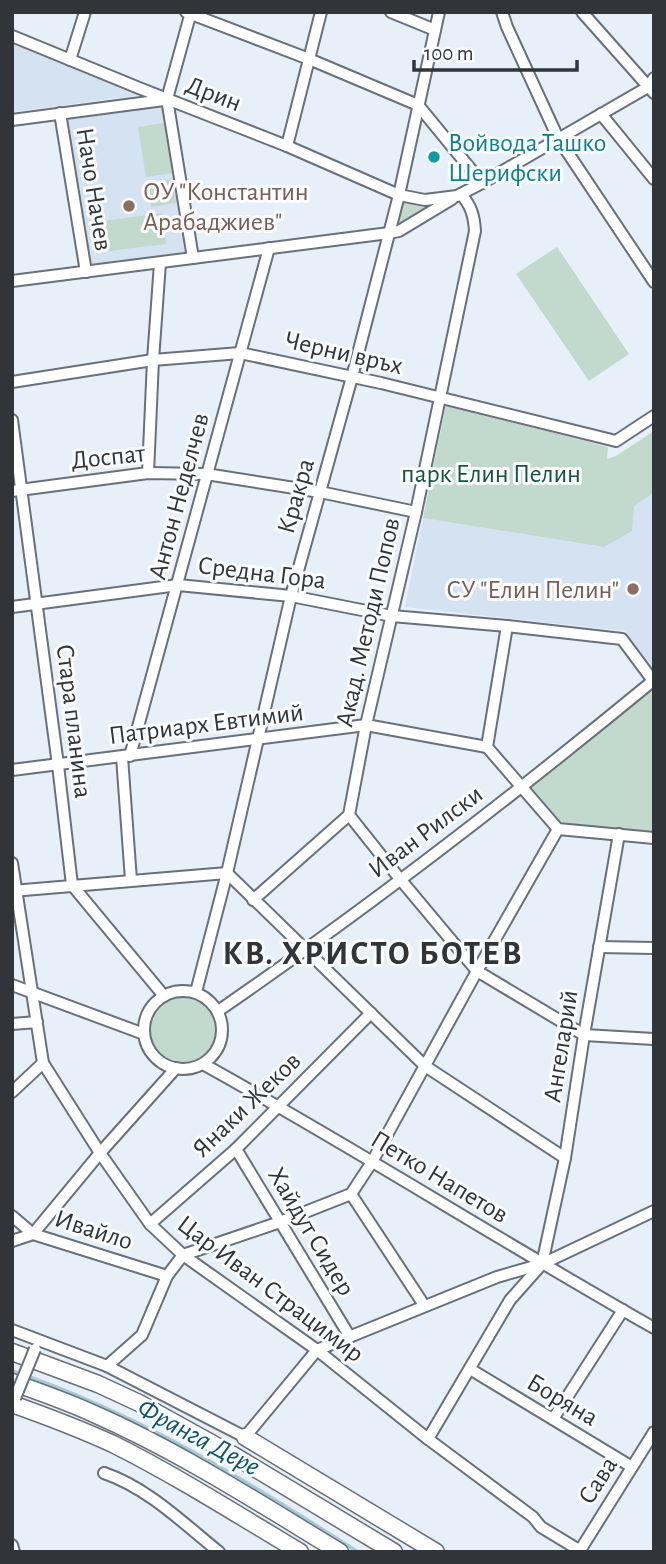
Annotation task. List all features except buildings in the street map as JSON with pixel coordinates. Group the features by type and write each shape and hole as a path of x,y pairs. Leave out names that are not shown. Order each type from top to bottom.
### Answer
{"highway":[{"path":"12,1352 98,1384 139,1403 394,1552"},
{"path":"13,1397 37,1413 111,1444 178,1480 300,1552"},
{"path":"13,1397 92,1413 126,1429 252,1498 340,1552"},
{"path":"245,1437 436,1552"}],"street":[{"path":"70,60 85,12"},
{"path":"287,146 321,12"},
{"path":"391,12 435,30"},
{"name":"Кракра","path":"196,992 227,873 291,596 399,195 439,12"},
{"path":"502,12 558,138 654,282"},
{"path":"12,281 399,231 652,86 582,12"},
{"path":"193,258 167,99 189,13 418,105 482,183"},
{"name":"Дрин","path":"12,36 287,146 399,195 425,200 459,195"},
{"path":"12,120 167,99"},
{"name":"Начо Начев","path":"61,113 86,272"},
{"path":"601,114 654,179"},
{"name":"Акад. Методи Попов","path":"349,815 366,725 416,512 475,231 474,216 469,204 459,195"},
{"name":"Антон Неделчев","path":"131,880 126,756 178,584 269,248"},
{"path":"148,473 160,262"},
{"name":"Черни връх","path":"12,382 153,360 240,353 352,377 616,441 654,416"},
{"name":"Стара планина","path":"12,419 17,490 36,603 72,885"},
{"name":"Доспат","path":"17,490 148,473 206,474 320,492 416,512"},
{"name":"Средна Гора","path":"12,607 178,584 291,596 392,616 622,639 654,681"},
{"path":"507,626 487,747 558,829 654,838"},
{"name":"Иван Рилски","path":"218,1011 306,950 400,879 654,681"},
{"name":"Патриарх Евтимий","path":"12,770 366,725 487,747"},
{"path":"253,900 349,815 477,971 584,1035 654,1039"},
{"path":"107,1366 142,1335 167,1276 183,1255 351,1194 372,1162 558,829"},
{"name":"Ангеларий","path":"542,1264 565,1158 620,834"},
{"name":"Цар Иван Страцимир","path":"12,863 14,891 43,1063 100,1153 150,1224 183,1255 317,1350 428,1439 533,1517 541,1527 579,1551"},
{"path":"14,891 227,873 425,1066 565,1158"},
{"path":"72,885 164,996"},
{"path":"599,947 654,948"},
{"path":"12,985 144,1034"},
{"path":"183,990 196,992 212,1003 218,1011 223,1032 219,1046 203,1064 194,1068 176,1068 164,1064 148,1046 144,1034 150,1009 159,999 170,993 183,990"},
{"name":"Янаки Жеков","path":"150,1224 236,1149 371,1013"},
{"path":"12,1024 37,1022"},
{"path":"12,1093 43,1063"},
{"name":"Петко Напетов","path":"203,1064 278,1105 654,1328"},
{"path":"12,1241 33,1234 100,1153 176,1068"},
{"name":"Хайдут Сидер","path":"236,1149 350,1336"},
{"path":"351,1194 424,1305"},
{"path":"12,1330 37,1344 107,1366 245,1437 317,1350 497,1277 542,1264 654,1211"},
{"name":"Ивайло","path":"12,1216 33,1234 167,1276"},
{"path":"428,1439 510,1300 542,1264"},
{"path":"553,1419 623,1310"},
{"path":"13,1397 37,1344"},
{"name":"Боряна","path":"470,1369 632,1467"},
{"name":"Сава","path":"579,1551 654,1432"},
{"path":"104,1473 121,1478 140,1489 219,1552"},
{"path":"12,1545 13,1552"}],"shaded area":[{"path":"12,44 141,95 12,112"},
{"name":"ОУ \"Константин Арабаджиев\"","path":"165,103 186,252 89,268 65,117"},
{"path":"654,493 653,668 625,631 405,607 423,518 604,547 634,506"}],"green space":[{"path":"164,123 172,173 146,177 138,127"},
{"path":"173,179 176,203 151,207 148,183"},
{"path":"401,197 450,198 392,230"},
{"path":"162,213 166,244 108,251 104,221"},
{"path":"557,247 629,354 589,381 516,274"},
{"name":"парк Елин Пелин","path":"446,405 608,447 607,459 654,431 654,493 634,506 632,531 604,547 423,518"},
{"path":"654,682 654,838 558,829 522,786"},
{"path":"183,991 198,994 211,1002 219,1015 222,1030 219,1045 211,1058 198,1066 183,1069 168,1066 155,1058 147,1045 144,1030 147,1015 155,1002 168,994"}],"waterway":[{"name":"Франга Дере","path":"12,1371 103,1407 191,1451 358,1552"}],"place":[{"name":"Войвода Ташко Шерифски","path":"434,157"},
{"name":"ОУ \"Константин Арабаджиев\"","path":"129,206"},
{"name":"СУ \"Елин Пелин\"","path":"633,589"}],"district":[{"name":"КВ. ХРИСТО БОТЕВ","path":"373,952"}]}
